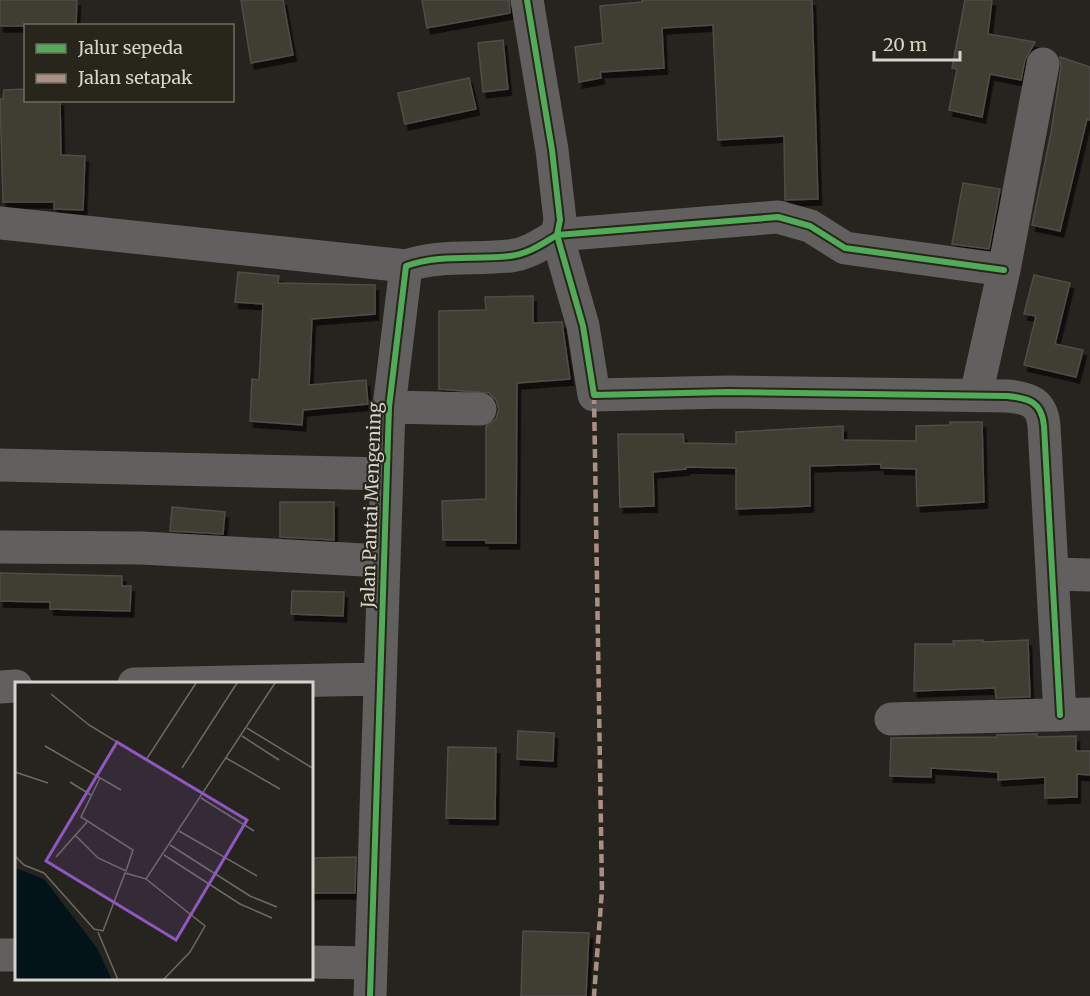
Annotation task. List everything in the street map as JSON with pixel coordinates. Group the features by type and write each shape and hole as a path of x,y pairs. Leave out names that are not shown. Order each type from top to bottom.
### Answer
{"street":[{"path":"527,0 552,150 560,220 557,235 583,326 594,395 740,392 976,395 1025,398 1036,404 1043,416 1053,574 1075,715 891,719"},
{"path":"976,395 1004,270 1043,64"},
{"path":"0,223 406,266 430,259 511,256 534,249 557,235 778,217 810,226 845,248 1004,270"},
{"name":"Jalan Pantai Mengening","path":"370,996 382,561 389,407 406,266"},
{"path":"389,407 480,409"},
{"path":"0,465 387,474"},
{"path":"0,547 142,548 382,561"},
{"path":"1053,574 1090,575"},
{"path":"232,682 380,679"},
{"path":"0,687 15,686"},
{"path":"314,962 370,963"}],"building":[{"path":"0,0 77,0 76,24 0,26"},
{"path":"241,0 283,0 293,55 251,63"},
{"path":"422,0 509,0 510,13 427,28"},
{"path":"642,0 812,0 818,199 785,200 784,136 718,140 713,25 662,28 664,68 600,72 601,78 579,82 575,47 603,43 600,6 642,2"},
{"path":"965,0 992,0 988,34 1035,42 1025,60 1021,80 990,74 982,117 949,110 957,69 952,68"},
{"path":"503,40 508,89 483,92 478,43"},
{"path":"1060,57 1090,67 1090,120 1087,119 1060,231 1032,225 1051,133 1061,67"},
{"path":"469,78 476,109 405,124 398,93"},
{"path":"24,89 24,102 60,102 61,155 85,156 83,210 54,209 54,202 3,202 0,99 3,99 4,90"},
{"path":"963,183 1000,189 989,249 952,244"},
{"path":"238,272 279,276 278,283 375,285 375,314 312,319 309,385 366,380 368,404 303,410 302,425 250,421 252,379 259,380 263,304 235,302"},
{"path":"1034,275 1070,283 1055,344 1083,350 1076,377 1024,365 1036,316 1024,314"},
{"path":"533,296 533,323 562,322 570,379 517,383 516,543 443,540 442,501 486,499 486,426 496,419 499,409 496,400 489,393 439,389 439,311 486,310 485,297"},
{"path":"950,422 982,422 984,502 917,506 916,469 881,468 881,464 810,466 810,506 736,509 736,468 686,467 686,469 653,472 654,506 620,507 618,434 683,434 684,443 736,444 736,432 843,426 843,440 916,441 916,426 950,425"},
{"path":"280,502 334,502 334,540 280,537"},
{"path":"172,507 225,512 223,534 170,531"},
{"path":"0,573 122,576 122,586 131,586 130,611 50,609 50,602 0,601"},
{"path":"292,591 344,592 343,616 291,614"},
{"path":"983,640 983,642 1028,640 1030,697 996,698 995,688 914,691 915,644 954,644 953,641"},
{"path":"518,731 554,733 553,761 517,759"},
{"path":"1037,734 1037,737 1076,736 1076,751 1090,751 1090,775 1077,774 1077,797 1045,798 1045,777 998,780 998,772 931,768 931,777 890,776 891,738 997,737 997,735"},
{"path":"448,747 496,748 495,819 446,818"},
{"path":"356,857 355,893 314,893 314,858"},
{"path":"523,931 589,933 586,996 521,996"}],"marked path":[{"path":"594,395 602,890 594,996"}],"cycle path":[{"path":"370,996 389,407 406,266 432,260 517,255 557,235 560,220 552,150 527,0"},
{"path":"1004,270 845,248 810,226 778,217 557,235 583,326 594,395 728,392 1007,396 1022,398 1037,406 1044,426 1060,715"}]}
